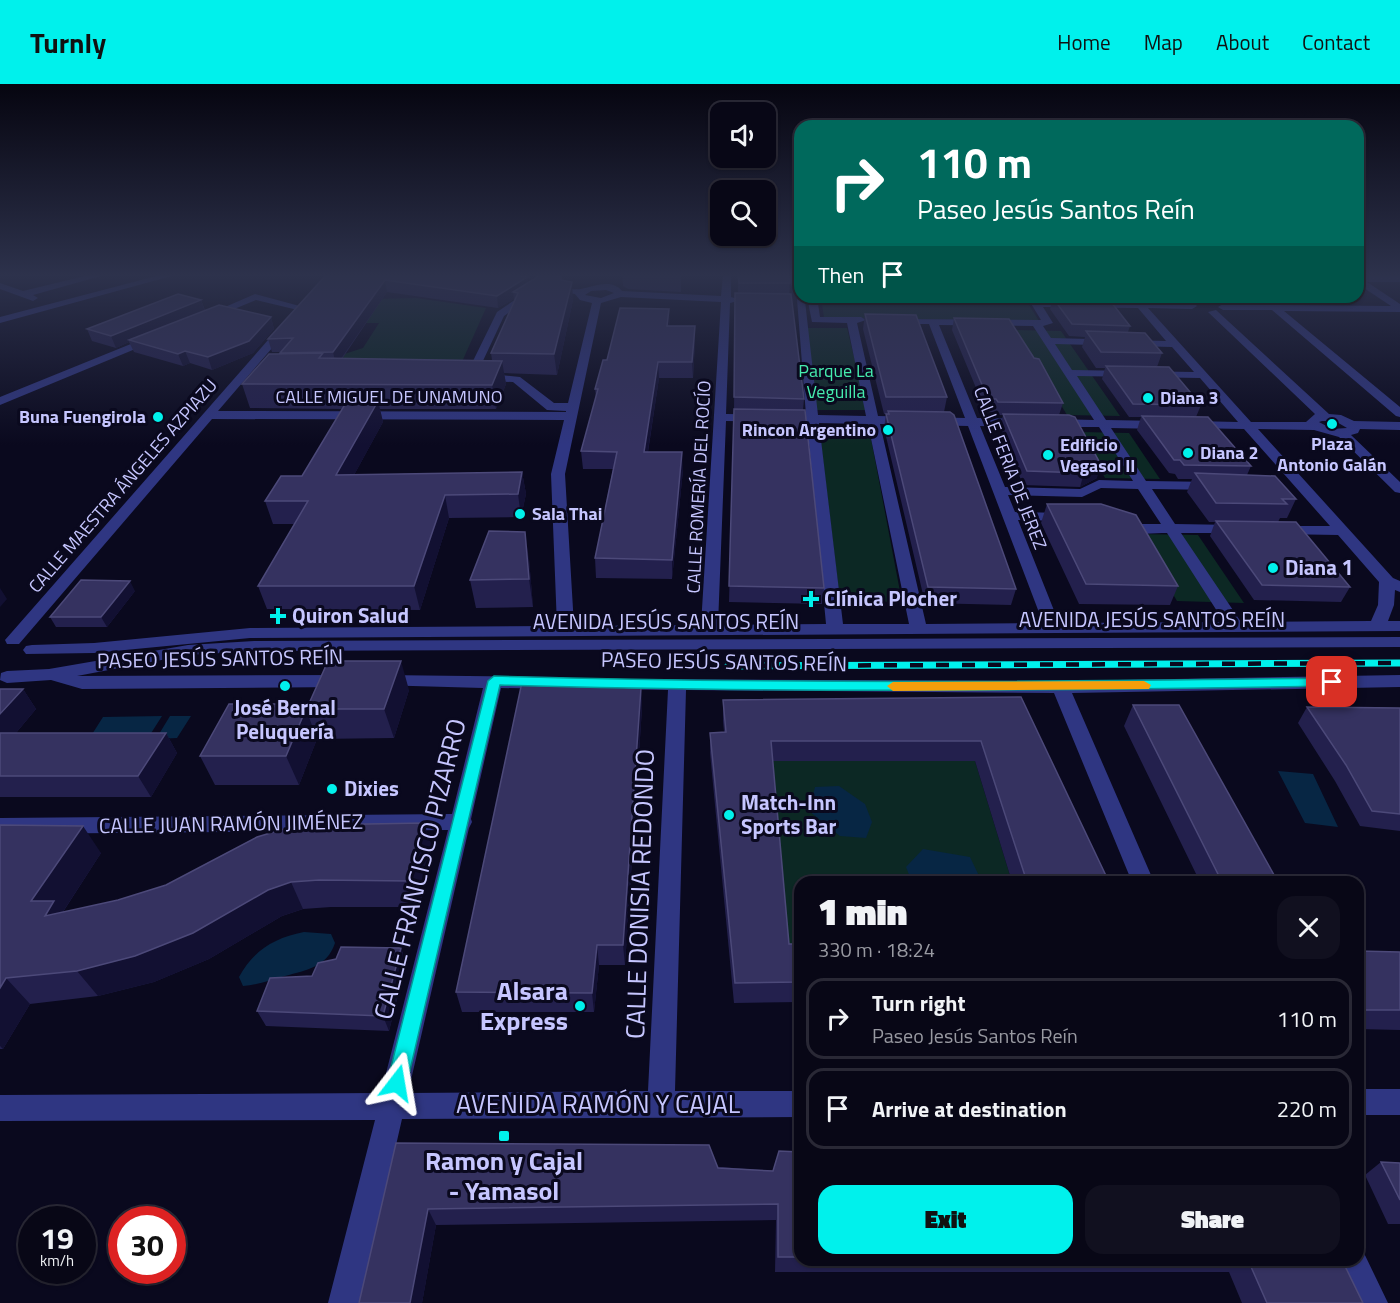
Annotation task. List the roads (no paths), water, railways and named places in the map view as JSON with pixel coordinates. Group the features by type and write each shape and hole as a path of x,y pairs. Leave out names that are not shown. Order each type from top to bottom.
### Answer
{"street":[{"name":"CALLE MAESTRA ÁNGELES AZPIAZU","path":"7,640 209,415 253,372 285,331"},
{"path":"450,373 466,369 477,363 492,331"},
{"path":"566,631 558,474 570,411 589,331"},
{"name":"CALLE ROMERÍA DEL ROCÍO","path":"709,630 724,331"},
{"path":"806,331 812,419 835,630"},
{"path":"854,331 919,630"},
{"name":"CALLE FERIA DE JEREZ","path":"937,331 1053,628"},
{"path":"1041,331 1236,627"},
{"path":"1164,331 1303,488 1393,584 1384,615 1376,627"},
{"path":"1232,331 1329,432 1400,426"},
{"path":"1302,331 1400,413"},
{"path":"0,401 166,333"},
{"path":"1048,341 1176,344"},
{"path":"466,369 487,378 516,379 551,407 570,411"},
{"path":"1069,372 1203,375"},
{"name":"CALLE MIGUEL DE UNAMUNO","path":"209,415 570,411"},
{"path":"720,417 1248,426 1320,421"},
{"path":"1347,429 1400,489"},
{"path":"1000,491 1082,493 1099,484 1234,486"},
{"path":"1280,487 1303,488"},
{"path":"1010,516 1088,513 1082,493"},
{"path":"1107,521 1129,528 1342,531"},
{"name":"AVENIDA JESÚS SANTOS REÍN","path":"32,650 94,648 250,633 1400,626"},
{"path":"3,679 26,664 32,650 29,644 7,640"},
{"name":"AVENIDA JESÚS SANTOS REÍN","path":"3,679 49,675 188,650 254,646 1400,642"},
{"name":"PASEO JESÚS SANTOS REÍN","path":"49,675 82,683 494,681 677,686 1061,687 1400,681"},
{"name":"CALLE FRANCISCO PIZARRO","path":"344,1303 462,822 494,681"},
{"name":"CALLE DONISIA REDONDO","path":"661,1105 677,686"},
{"path":"1061,687 1140,876"},
{"name":"CALLE JUAN RAMÓN JIMÉNEZ","path":"0,826 462,822"},
{"path":"1364,1102 1400,1102"},
{"name":"AVENIDA RAMÓN Y CAJAL","path":"0,1108 794,1104"},
{"path":"1354,1266 1372,1303"}],"water":[{"path":"162,716 148,738 89,739 103,717"},
{"path":"170,716 191,716 177,738 156,739"},
{"path":"1278,771 1313,774 1338,827 1305,823"},
{"path":"839,786 865,804 872,822 866,838 840,836 809,811 815,787"},
{"path":"923,849 970,857 979,876 910,876 906,867"},
{"path":"304,932 331,934 335,943 327,957 301,972 243,986 239,977 258,952 283,938"}],"railway":[{"path":"728,666 1400,663"}],"place":[{"name":"Diana 3","path":"1148,398"},
{"name":"Buna Fuengirola","path":"158,417"},
{"name":"Plaza Antonio Galán","path":"1332,424"},
{"name":"Rincon Argentino","path":"888,430"},
{"name":"Diana 2","path":"1188,453"},
{"name":"Edificio Vegasol II","path":"1048,455"},
{"name":"Sala Thai","path":"520,514"},
{"name":"Diana 1","path":"1273,568"},
{"name":"Clínica Plocher","path":"811,599"},
{"name":"Quiron Salud","path":"278,616"},
{"name":"José Bernal Peluquería","path":"285,686"},
{"name":"Dixies","path":"332,789"},
{"name":"Match-Inn Sports Bar","path":"729,815"},
{"name":"Alsara Express","path":"580,1006"},
{"name":"Ramon y Cajal - Yamasol","path":"504,1136"}],"park label":[{"name":"Parque La Veguilla","path":"836,381"}]}
